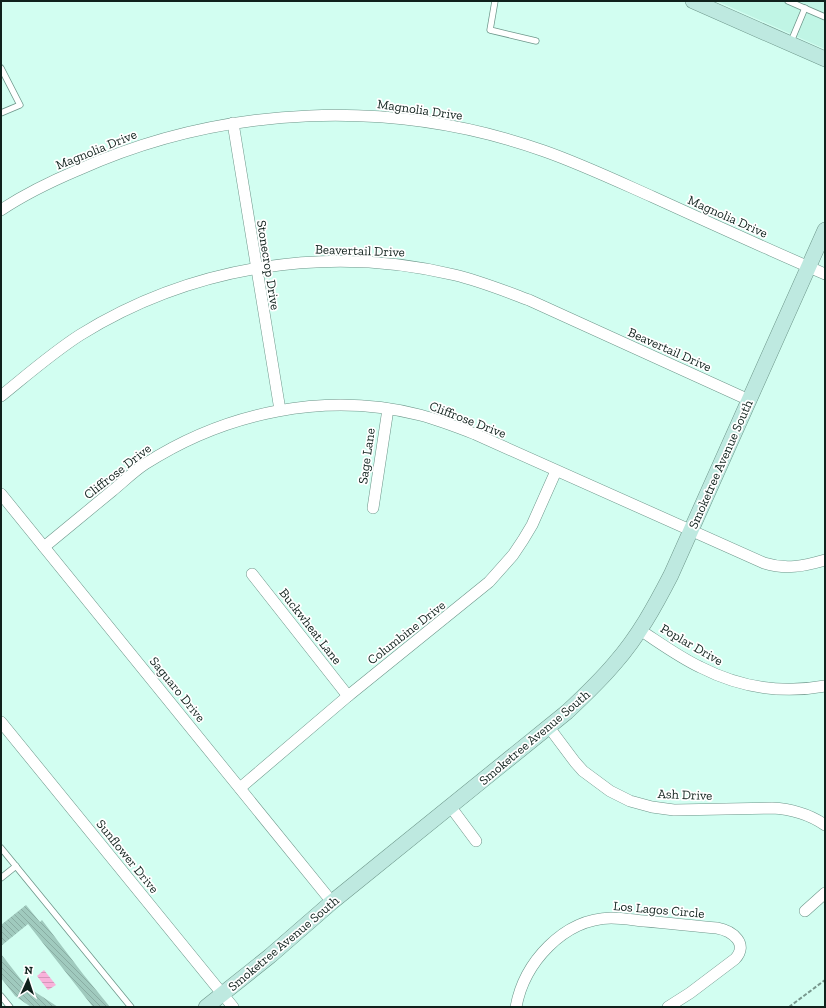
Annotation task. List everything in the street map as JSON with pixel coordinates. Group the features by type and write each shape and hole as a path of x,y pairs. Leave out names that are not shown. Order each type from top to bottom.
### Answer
{"street":[{"path":"693,1 825,59"},
{"name":"Magnolia Drive","path":"1,210 53,181 99,160 147,143 195,130 232,123 296,116 346,115 396,118 447,125 496,136 544,151 591,170 825,274"},
{"name":"Stonecrop Drive","path":"232,123 280,410"},
{"name":"Smoketree Avenue South","path":"206,1007 270,956 332,902 567,712 593,688 616,662 640,630 655,606 671,575 825,230"},
{"name":"Beavertail Drive","path":"1,396 48,358 80,335 149,299 186,285 256,268 300,262 339,261 378,262 417,267 456,275 493,286 529,300 749,400"},
{"name":"Cliffrose Drive","path":"44,547 143,466 168,450 193,437 248,417 280,410 334,405 388,409 420,415 448,424 475,434 770,565 796,567 825,560"},
{"name":"Sage Lane","path":"373,508 388,409"},
{"name":"Columbine Drive","path":"240,788 348,696 476,594 502,569 520,545 532,525 556,471"},
{"name":"Saguaro Drive","path":"1,494 332,902"},
{"name":"Buckwheat Lane","path":"252,574 348,696"},
{"name":"Poplar Drive","path":"640,630 699,667 728,680 776,689 808,689 825,686"},
{"name":"Sunflower Drive","path":"1,722 233,1007"},
{"name":"Ash Drive","path":"548,726 575,762 583,770 610,791 630,801 652,807 674,810 787,809 809,816 825,825"},
{"path":"450,806 476,841"},
{"path":"805,911 825,893"},
{"name":"Los Lagos Circle","path":"516,1007 525,979 539,956 560,937 593,921 611,918 720,928 735,936 740,946 739,953 735,959 690,993 668,1007"}],"lane":[{"path":"495,1 490,30 536,41"},
{"path":"788,1 825,17"},
{"path":"790,44 805,8"},
{"path":"1,68 20,105 1,113"},
{"path":"1,848 131,1007"},
{"path":"1,878 16,866"},
{"path":"1,996 10,1007"}],"path":[{"path":"789,1007 825,980"}],"shaded area":[{"path":"717,1 825,1 825,49"},
{"path":"44,970 56,985 48,990 37,976"}],"building":[{"path":"26,905 40,922 42,920 110,1007 93,1007 28,924 1,946 1,925"},
{"path":"1,954 26,986 58,1007 31,1007 15,996 1,978"}]}
